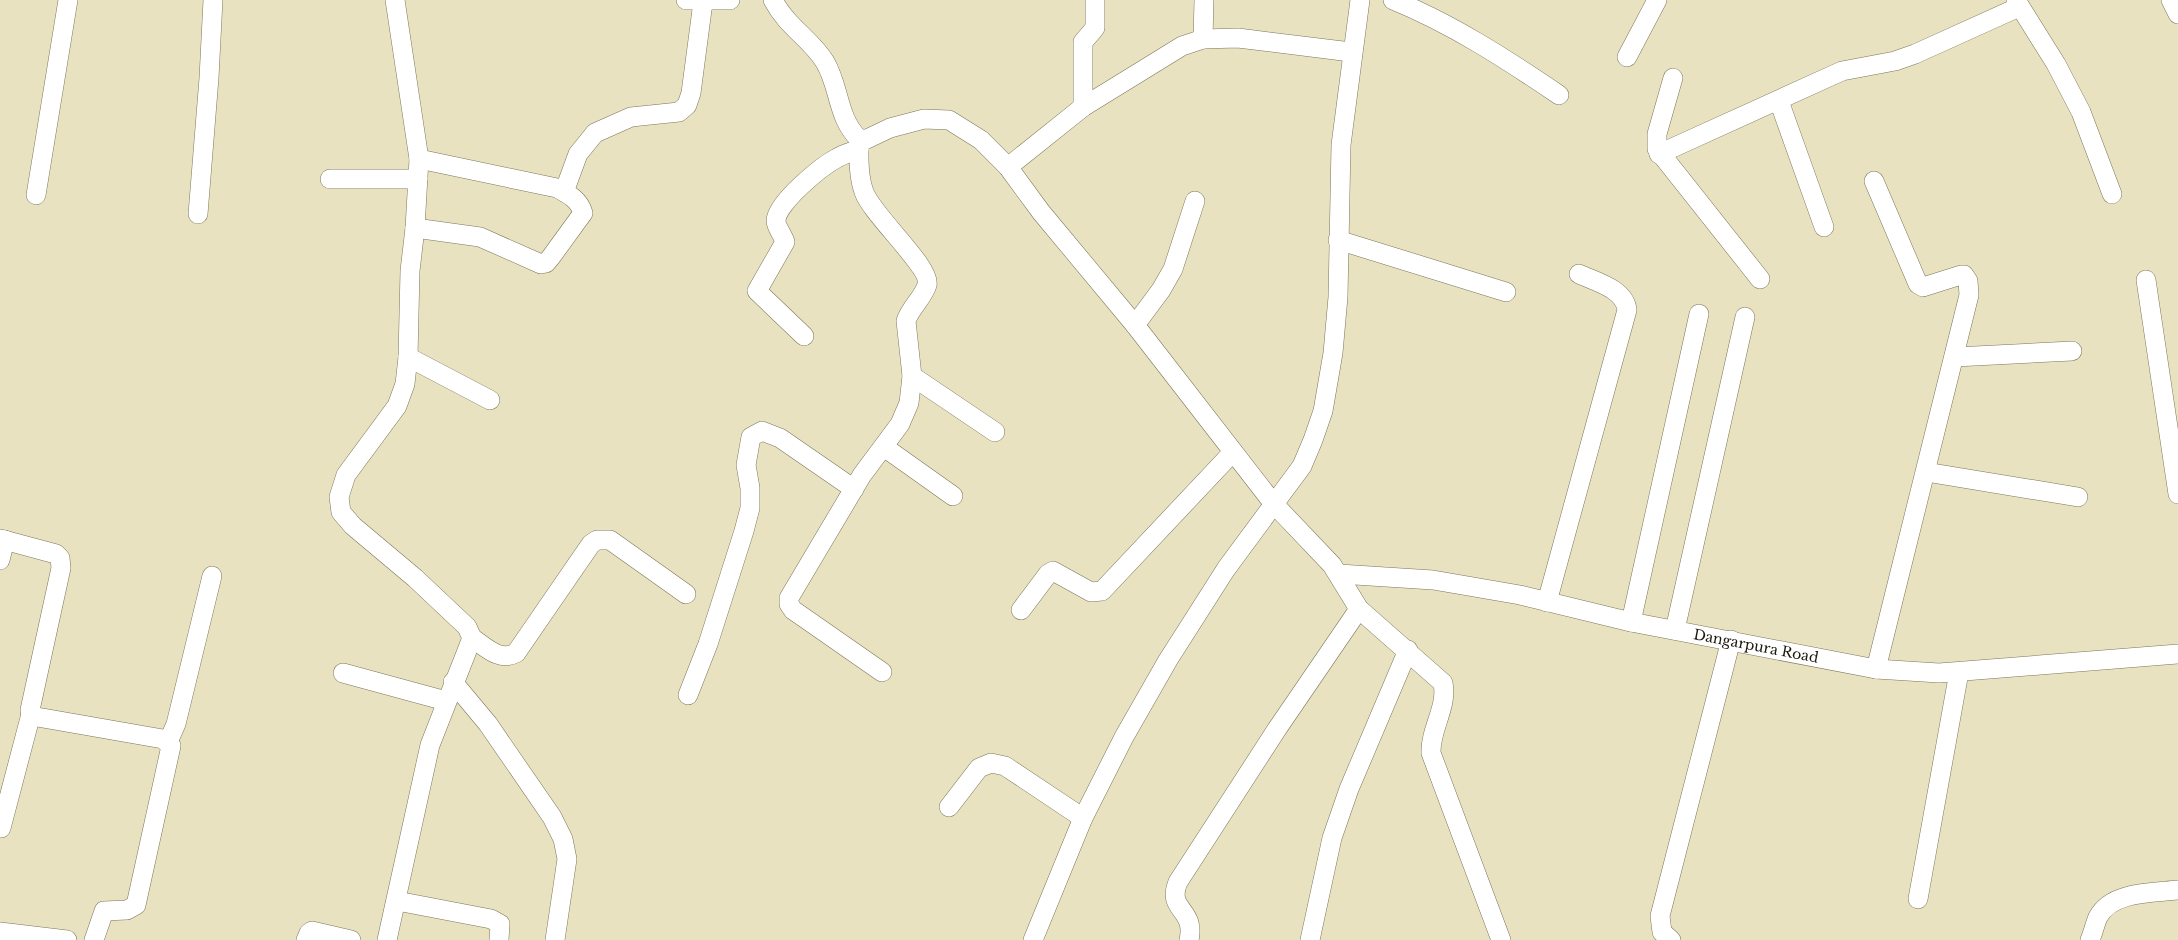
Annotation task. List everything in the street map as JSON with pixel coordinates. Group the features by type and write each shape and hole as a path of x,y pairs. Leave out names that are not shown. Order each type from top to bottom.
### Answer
{"street":[{"path":"36,195 68,0"},
{"path":"198,214 210,78 213,0"},
{"path":"395,0 419,159 415,228 410,271 408,357 405,384 396,406 346,475 338,497 341,512 353,526 416,578 467,626 472,638 500,656 507,658 516,653 591,544 604,539 610,540 686,594"},
{"path":"564,192 578,154 595,133 631,117 679,112 688,105 691,93 695,1 730,0"},
{"path":"773,0 792,27 824,61 830,72 843,117 859,144 858,163 864,191 871,206 920,265 927,277 927,285 906,321 912,376 909,403 900,424 854,489 789,598 789,604 793,610 882,672"},
{"path":"1084,107 1083,42 1095,28 1095,0"},
{"path":"1203,39 1204,0"},
{"path":"1033,940 1083,818 1124,737 1168,660 1226,568 1302,466 1322,411 1333,353 1338,297 1341,145 1360,0"},
{"path":"1393,0 1425,13 1480,44 1559,95"},
{"path":"1627,57 1657,0"},
{"path":"2170,0 2178,14"},
{"path":"1659,154 1842,71 1895,61 1915,54 2017,3 2056,64 2081,112 2112,194"},
{"path":"1008,167 1084,107 1182,46 1203,39 1238,38 1352,52"},
{"path":"1673,78 1657,134 1656,143 1659,154 1760,279"},
{"path":"1779,101 1824,227"},
{"path":"804,336 757,292 783,249 785,242 775,222 788,199 814,174 867,139 890,128 924,120 949,120 981,140 1008,167 1041,212 1134,325 1232,453 1273,503 1318,548 1339,574 1360,609 1443,683 1445,691 1442,706 1430,739 1431,753 1501,940"},
{"path":"415,228 480,237 541,264 546,263 551,257 582,212 581,206 572,196 557,188 419,159"},
{"path":"330,179 418,179"},
{"path":"1874,182 1918,284 1923,287 1929,287 1957,275 1966,278 1969,295 1876,669"},
{"path":"1134,325 1161,290 1173,269 1195,202"},
{"path":"1338,240 1506,292"},
{"path":"1547,602 1627,310 1626,301 1619,293 1579,274"},
{"path":"2146,280 2178,494"},
{"path":"1631,622 1699,314"},
{"path":"1675,630 1746,317"},
{"path":"1955,357 2072,351"},
{"path":"408,357 490,400"},
{"path":"912,376 995,432"},
{"path":"688,695 708,644 750,508 750,488 746,466 752,437 762,431 780,438 854,489"},
{"path":"884,447 953,496"},
{"path":"1021,610 1048,574 1054,571 1091,592 1102,591 1232,453"},
{"path":"1926,472 2078,497"},
{"path":"0,560 2,539 56,554 60,558 61,568 30,710 31,714 2,828"},
{"name":"Dangarpura Road","path":"1339,574 1434,580 1520,595 1631,622 1876,669 1939,673 2178,654"},
{"path":"94,940 104,911 127,910 136,905 170,751 168,742 176,724 212,576"},
{"path":"1189,940 1192,928 1186,913 1176,904 1174,892 1178,882 1276,729 1360,609"},
{"path":"388,940 430,746 453,682 472,638"},
{"path":"1671,940 1662,932 1660,916 1730,640"},
{"path":"1310,940 1332,838 1349,790 1408,650"},
{"path":"1918,899 1959,672"},
{"path":"343,673 446,701"},
{"path":"453,682 488,724 552,817 563,840 567,859 555,940"},
{"path":"31,714 36,717 162,739 168,742"},
{"path":"948,807 979,768 992,763 1005,766 1083,818"},
{"path":"2090,940 2099,916 2122,897 2178,890"},
{"path":"397,901 492,919 500,924 498,940"},
{"path":"306,940 312,931 351,940"},
{"path":"0,932 30,938 67,940"}]}
